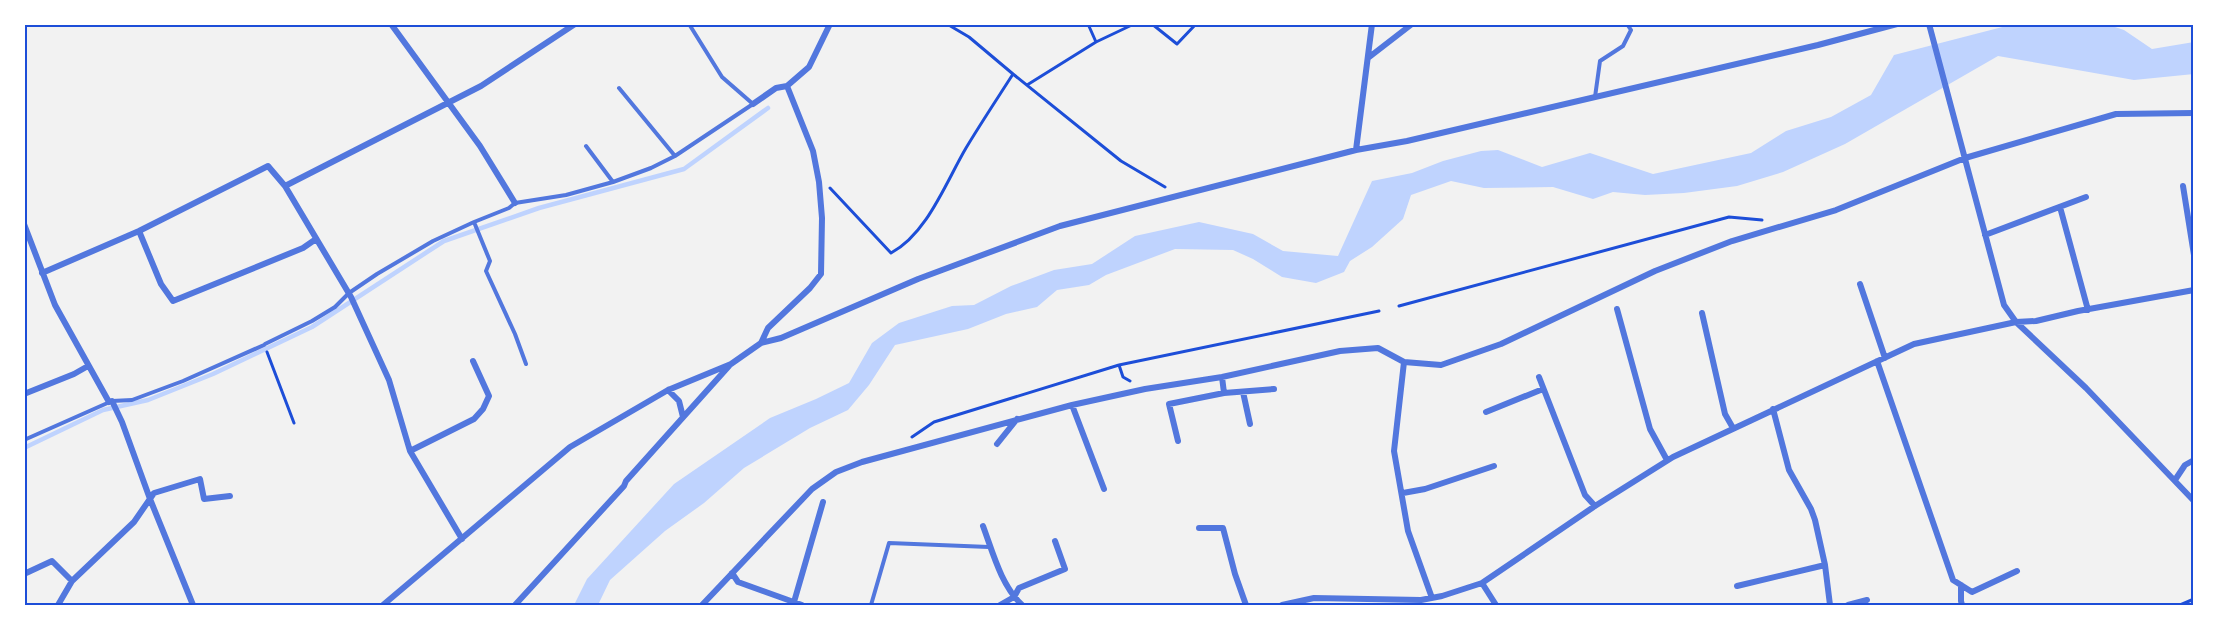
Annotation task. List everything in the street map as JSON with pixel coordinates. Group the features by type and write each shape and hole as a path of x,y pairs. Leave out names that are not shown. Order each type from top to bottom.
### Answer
{"street":[{"path":"391,24 480,146 515,203"},
{"path":"285,186 481,86 575,24"},
{"path":"753,104 776,88 787,86 809,67 830,24"},
{"path":"1356,150 1372,24"},
{"path":"1368,58 1412,24"},
{"path":"383,605 570,447 668,390 731,364 761,343 782,338 918,279 1060,226 1356,150 1407,141 1818,45 1897,24"},
{"path":"1929,25 2004,305 2016,322 2086,387 2194,501"},
{"path":"761,343 768,328 810,288 821,274 822,219 819,182 813,151 787,86"},
{"path":"702,605 812,489 836,472 862,462 1072,405 1145,389 1222,377 1340,351 1378,348 1404,362 1442,365 1476,354 1655,271 1732,241 1836,210 1965,158 2116,114 2194,113"},
{"path":"42,273 139,231 268,166 285,186 355,304 389,380 411,451 462,539"},
{"path":"2183,186 2194,255"},
{"path":"1985,235 2086,197"},
{"path":"2060,207 2088,310"},
{"path":"24,224 56,306 88,366 119,414 150,499 193,605"},
{"path":"139,231 161,284 173,301 303,249 316,238"},
{"path":"1860,284 1885,358"},
{"path":"1282,605 1314,598 1422,603 1482,583 1667,460 1914,344 2016,322 2036,321 2194,290"},
{"path":"1617,309 1650,429 1667,460"},
{"path":"1702,313 1725,414 1733,428"},
{"path":"411,451 474,419 483,409 489,396 473,361"},
{"path":"1877,361 1953,580 1972,592 2017,572"},
{"path":"1404,362 1394,451 1408,531 1432,598"},
{"path":"514,605 624,486 731,364"},
{"path":"24,394 88,366"},
{"path":"1222,377 1224,393"},
{"path":"1539,377 1585,495 1595,506"},
{"path":"1178,441 1168,404 1224,393 1274,389"},
{"path":"1486,412 1544,389"},
{"path":"668,390 679,401 683,417"},
{"path":"1243,392 1250,424"},
{"path":"1072,405 1104,489"},
{"path":"1773,409 1789,470 1815,520 1830,605"},
{"path":"997,444 1017,419"},
{"path":"2175,480 2185,465 2194,460"},
{"path":"1403,493 1425,489 1494,466"},
{"path":"58,605 72,581 134,522 154,493 200,479 204,499 230,496"},
{"path":"794,602 823,502"},
{"path":"983,526 988,547 1014,597 1022,605"},
{"path":"1199,528 1223,528 1246,605"},
{"path":"1000,605 1014,597 1019,588 1065,569 1055,541"},
{"path":"24,574 51,561 72,581"},
{"path":"1737,586 1824,564"},
{"path":"732,573 738,582 784,602 802,605"},
{"path":"1482,583 1496,605"},
{"path":"1961,585 1962,605"},
{"path":"1848,605 1868,600"}],"lane":[{"path":"24,440 110,401 132,400 183,381 265,345 335,307 377,274 433,241 509,208 515,203 566,195 613,182 651,168 712,133 753,104 722,77 688,24"},
{"path":"1595,97 1600,61 1623,46 1631,30 1627,24"},
{"path":"620,88 675,156"},
{"path":"586,146 613,182"},
{"path":"475,223 490,261 486,271 526,364"},
{"path":"871,605 889,543 988,547"}],"path":[{"path":"947,24 969,38 1121,161 1182,195"},
{"path":"1088,24 1096,42"},
{"path":"1027,85 1096,42 1134,24"},
{"path":"1152,24 1177,44 1196,24"},
{"path":"819,182 827,184 891,253 902,247 934,208 965,150 1013,74"},
{"path":"1398,306 1729,217 1772,221"},
{"path":"908,439 934,422 1119,365 1379,310"},
{"path":"267,353 294,423"},
{"path":"1119,365 1123,377 1145,389"},
{"path":"2180,605 2194,599"}],"water":[{"path":"2014,24 2106,24 2124,30 2152,49 2194,42 2194,74 2134,80 1998,56 1845,144 1783,172 1737,186 1684,193 1645,195 1613,192 1593,199 1553,187 1484,188 1451,181 1411,195 1403,219 1372,247 1350,261 1344,272 1316,283 1282,277 1233,250 1175,249 1106,275 1089,285 1057,290 1037,307 1006,314 968,329 895,345 869,385 848,410 810,428 744,468 704,503 665,531 610,580 598,605 574,605 587,579 674,484 770,418 849,383 872,343 899,323 952,306 974,305 1011,286 1054,270 1092,264 1135,236 1199,222 1253,234 1283,251 1338,256 1372,181 1412,173 1443,161 1481,151 1498,150 1542,167 1590,153 1653,174 1751,153 1786,131 1831,117 1871,95 1894,55"}],"waterway":[{"path":"24,448 103,410 148,400 213,374 312,327 444,241 539,208 684,169 768,108"}]}
